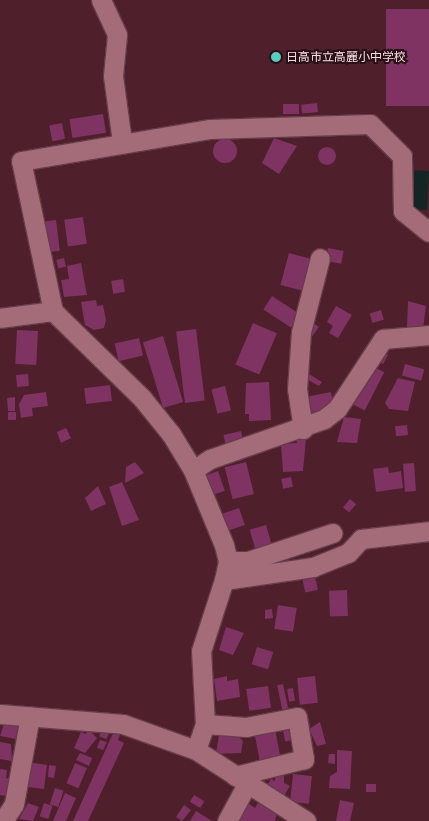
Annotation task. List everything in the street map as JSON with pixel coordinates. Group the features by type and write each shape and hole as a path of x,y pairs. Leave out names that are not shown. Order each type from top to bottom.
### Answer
{"street":[{"path":"101,0 117,35 113,76 122,142"},
{"path":"196,750 205,724 201,651 226,570 193,470 142,398 54,311 21,161 122,142 210,129 370,124 402,156 404,211 429,232"},
{"path":"303,429 297,388 301,332 320,258"},
{"path":"0,318 54,311"},
{"path":"193,470 210,459 303,429 337,409 383,339 429,336"},
{"path":"226,570 312,567 348,553 361,539 429,531"},
{"path":"226,570 332,533"},
{"path":"0,714 106,720 196,750 306,821"},
{"path":"3,821 14,804 30,716"},
{"path":"205,724 246,727 297,717 304,759 241,780"},
{"path":"228,821 241,780"}],"water":[{"path":"410,170 429,171 427,210 408,209"}],"building":[{"path":"386,9 429,9 429,106 386,106"},
{"path":"317,103 318,112 302,114 301,105"},
{"path":"283,104 299,104 299,114 283,114"},
{"path":"103,114 106,133 72,138 69,119"},
{"path":"62,123 65,139 52,141 49,125"},
{"path":"274,138 297,146 279,174 262,163"},
{"path":"225,139 234,142 237,151 234,160 225,163 216,160 213,151 216,142"},
{"path":"323,147 331,147 336,152 334,163 323,165 318,160 318,152"},
{"path":"83,217 87,244 68,246 64,220"},
{"path":"56,220 60,251 48,252 44,221"},
{"path":"328,248 344,251 341,264 326,261"},
{"path":"289,253 315,260 307,292 280,285"},
{"path":"64,258 66,267 58,269 56,260"},
{"path":"81,263 87,295 64,297 61,280 69,279 67,266"},
{"path":"123,279 125,292 113,294 111,281"},
{"path":"272,296 300,314 291,327 263,309"},
{"path":"96,300 97,306 103,305 106,320 104,328 94,330 85,325 81,302"},
{"path":"408,301 426,306 423,329 407,327"},
{"path":"336,306 352,315 338,338 329,333 333,326 327,322"},
{"path":"381,310 384,320 372,323 370,314"},
{"path":"310,321 319,327 311,338 303,333"},
{"path":"253,323 277,333 259,375 235,364"},
{"path":"196,329 205,400 185,403 176,331"},
{"path":"17,330 38,331 36,365 15,364"},
{"path":"163,336 183,402 163,408 143,342"},
{"path":"139,338 143,356 119,361 115,344"},
{"path":"383,351 388,355 383,364 377,360"},
{"path":"405,364 424,369 421,381 402,376"},
{"path":"370,365 384,372 365,411 350,403"},
{"path":"304,371 322,382 319,386 301,376"},
{"path":"28,374 29,386 17,387 16,375"},
{"path":"398,378 415,382 408,411 389,409 385,403"},
{"path":"269,382 271,420 249,421 249,414 245,414 246,383"},
{"path":"110,385 112,401 86,404 84,388"},
{"path":"225,386 231,410 217,414 211,389"},
{"path":"46,392 48,406 32,408 33,416 21,418 19,404 24,395"},
{"path":"331,392 334,408 310,412 306,397"},
{"path":"15,397 15,411 8,411 7,398"},
{"path":"8,412 16,412 16,420 8,420"},
{"path":"344,417 361,419 357,443 337,442"},
{"path":"407,425 408,435 396,436 395,426"},
{"path":"66,428 71,438 61,443 57,432"},
{"path":"241,431 244,444 226,448 223,435"},
{"path":"296,438 306,438 303,471 283,472 281,444 297,443"},
{"path":"135,462 144,473 125,483 126,467"},
{"path":"246,462 254,494 233,499 225,467"},
{"path":"414,463 416,491 405,492 403,464"},
{"path":"388,467 389,473 401,471 403,488 376,492 373,469"},
{"path":"218,471 225,491 213,495 207,475"},
{"path":"291,477 293,487 283,489 281,479"},
{"path":"122,482 139,520 122,526 109,487"},
{"path":"98,486 106,504 91,511 85,498"},
{"path":"350,499 356,504 349,513 343,507"},
{"path":"239,508 245,525 229,531 223,514"},
{"path":"266,525 272,546 256,551 250,530"},
{"path":"315,576 318,590 305,592 302,579"},
{"path":"347,590 348,616 330,617 329,591"},
{"path":"278,605 297,608 293,632 274,629"},
{"path":"272,609 273,618 265,619 265,610"},
{"path":"226,627 244,633 233,655 219,650"},
{"path":"257,647 273,652 268,669 252,664"},
{"path":"227,676 227,681 238,679 240,697 217,701 214,679"},
{"path":"315,676 318,703 300,705 297,678"},
{"path":"283,684 288,708 282,710 277,685"},
{"path":"268,686 271,708 249,711 246,689"},
{"path":"293,688 295,701 289,702 287,689"},
{"path":"5,721 19,723 16,739 0,736"},
{"path":"320,722 326,744 317,746 309,729"},
{"path":"103,727 110,730 106,739 99,736"},
{"path":"88,729 97,738 85,753 74,748 81,732 86,734"},
{"path":"115,729 121,732 118,740 124,743 88,821 73,821"},
{"path":"275,729 281,760 260,764 254,733"},
{"path":"292,729 294,740 285,741 283,731"},
{"path":"219,734 238,736 243,741 241,753 216,754"},
{"path":"100,740 107,742 103,750 97,748"},
{"path":"0,742 11,744 12,761 0,759"},
{"path":"337,750 352,751 350,789 329,788 330,776 337,772"},
{"path":"80,753 92,758 89,766 76,760"},
{"path":"329,754 335,754 335,764 328,763"},
{"path":"27,762 47,765 44,789 28,787"},
{"path":"75,763 87,768 78,788 66,783"},
{"path":"49,765 56,766 54,778 48,777"},
{"path":"0,769 7,770 6,778 10,779 7,796 0,795"},
{"path":"275,772 284,772 284,783 290,786 282,799 265,789 271,779 275,781"},
{"path":"293,774 312,776 309,804 290,802"},
{"path":"366,784 376,784 376,792 366,792"},
{"path":"55,788 64,791 58,807 50,804"},
{"path":"65,793 76,798 66,821 53,821"},
{"path":"194,795 204,801 200,808 190,802"},
{"path":"340,800 354,803 350,821 336,821"},
{"path":"259,801 277,812 275,821 239,821 248,803 255,808"},
{"path":"28,803 39,807 33,821 19,819"},
{"path":"44,803 53,806 48,819 40,816"},
{"path":"184,805 191,810 182,821 176,817"},
{"path":"196,811 212,821 190,821"}],"place":[{"name":"日高市立高麗小中学校","path":"276,57"}]}
